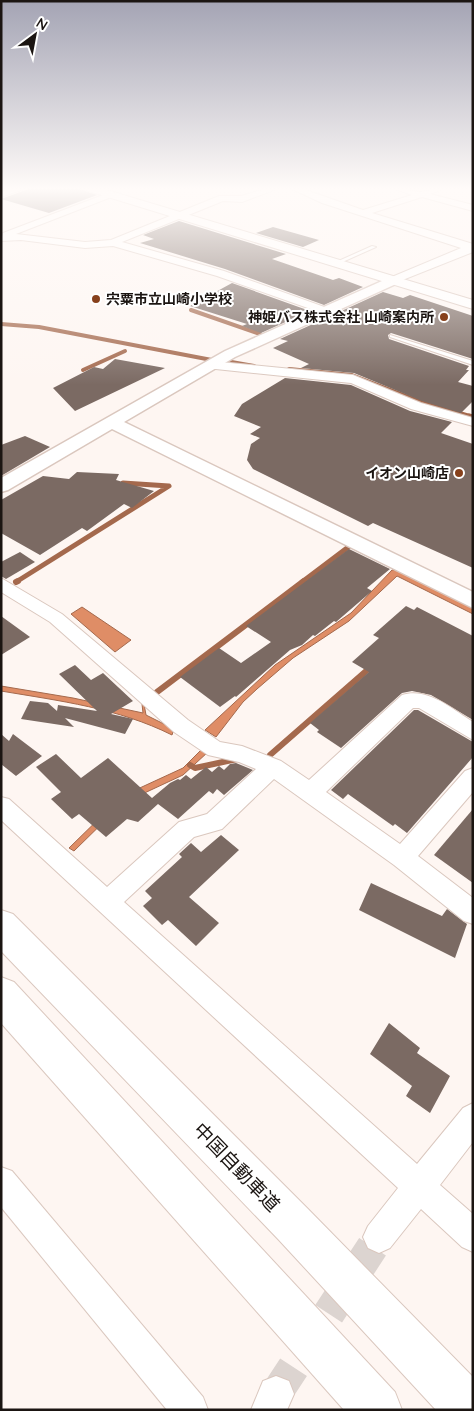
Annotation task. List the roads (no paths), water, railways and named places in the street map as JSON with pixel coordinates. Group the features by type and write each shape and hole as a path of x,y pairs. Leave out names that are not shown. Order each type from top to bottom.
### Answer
{"main road":[{"path":"307,254 473,305"},
{"name":"中国自動車道","path":"1,926 293,1224 470,1410"},
{"path":"1,995 377,1410"}],"street":[{"path":"161,254 244,280 326,311"},
{"path":"1,486 114,423 210,365 391,281 458,254"},
{"path":"210,365 352,379 416,406 473,422"},
{"path":"114,423 473,601"},
{"path":"1,584 56,618 181,726 215,749 242,754 273,767 402,858 473,912"},
{"path":"310,793 408,700 423,701 473,732"},
{"path":"107,902 187,829 214,822 273,767"},
{"path":"402,858 473,777"},
{"path":"1,806 473,1236"},
{"path":"379,1237 473,1118"},
{"path":"1,1182 190,1410"}],"lane":[{"path":"336,263 358,254"},
{"path":"392,336 473,363"}],"waterway":[{"path":"191,310 260,334"},
{"path":"1,324 39,327 217,361"},
{"path":"83,370 125,351"},
{"path":"220,360 254,366"},
{"path":"289,369 352,375 419,401 473,417 469,416"},
{"path":"18,581 16,582 169,486 123,483"},
{"path":"302,582 351,545"},
{"path":"157,692 304,581"},
{"path":"270,755 373,665"},
{"path":"190,765 195,768 237,759"}],"tunnel":[{"path":"276,1394 379,1237"}],"place":[{"name":"宍粟市立山崎小学校","path":"96,299"},
{"name":"神姫バス株式会社 山崎案内所","path":"444,317"},
{"name":"イオン山崎店","path":"459,473"}]}
